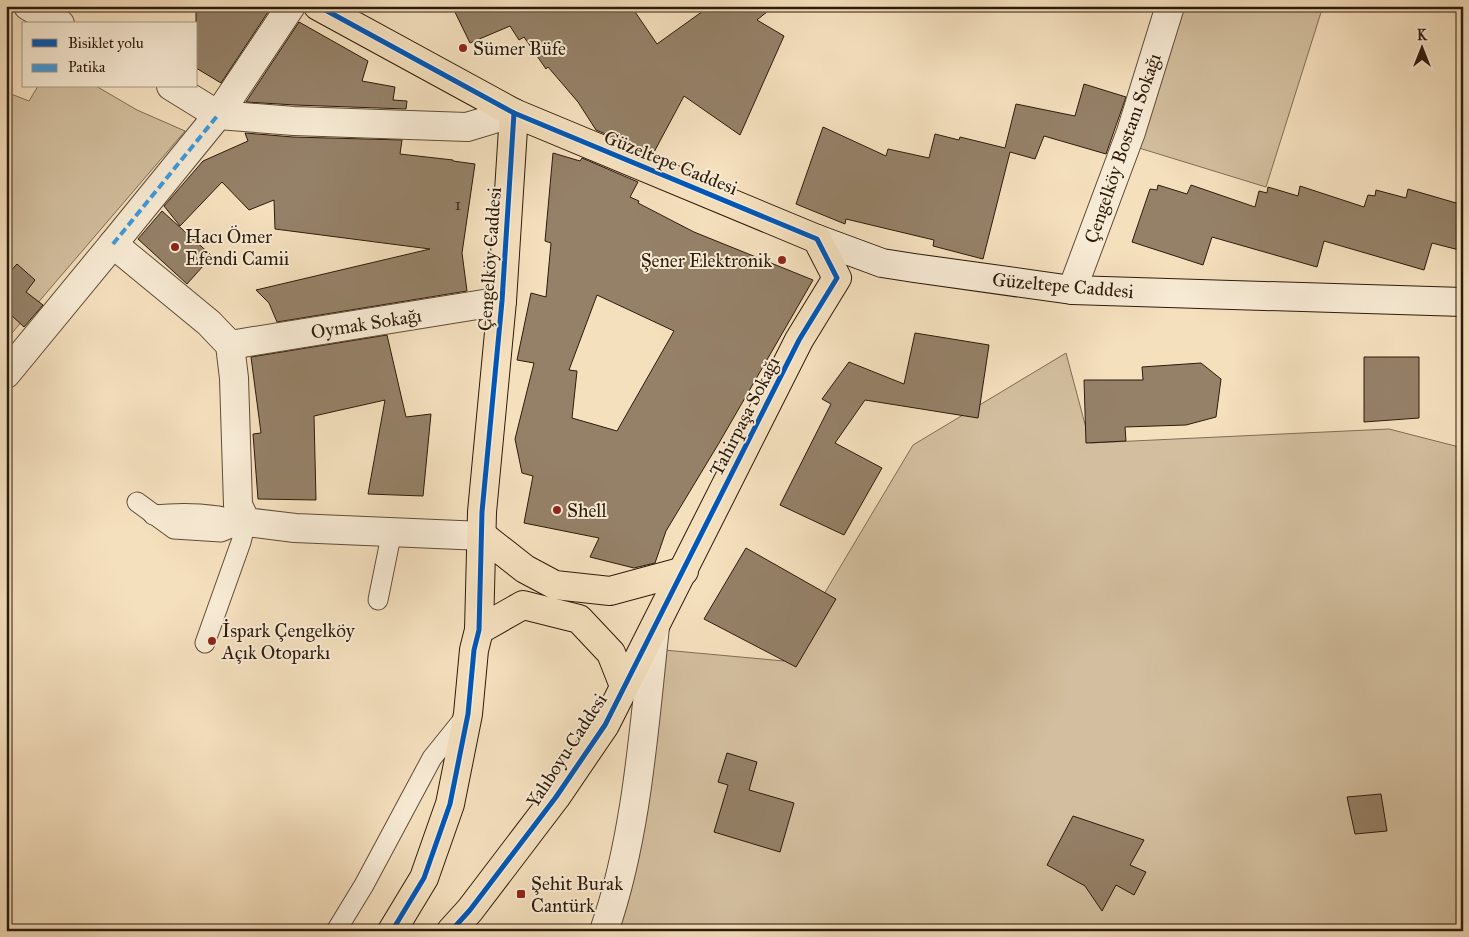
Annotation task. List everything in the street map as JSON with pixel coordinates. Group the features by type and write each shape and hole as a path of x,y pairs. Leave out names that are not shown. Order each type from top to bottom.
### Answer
{"main road":[{"path":"318,6 514,114"},
{"name":"Güzeltepe Caddesi","path":"514,114 816,239"},
{"name":"Çengelköy Caddesi","path":"479,630 483,536 482,512 502,301 514,114"},
{"path":"816,239 837,278"},
{"name":"Tahirpaşa Sokağı","path":"684,571 799,340 837,278"},
{"path":"483,536 525,569 555,585 610,591 684,571"},
{"name":"Yalıboyu Caddesi","path":"452,931 556,797 605,725 684,571"},
{"path":"392,931 424,878 450,804 468,714 474,650 479,630 523,605 579,619 611,653 624,686"}],"street":[{"path":"28,6 56,22"},
{"path":"6,374 218,115 291,6"},
{"name":"Çengelköy Bostanı Sokağı","path":"1072,290 1131,132 1170,6"},
{"path":"174,88 218,115 294,122 467,127 514,114"},
{"name":"Güzeltepe Caddesi","path":"816,239 882,263 1072,290 1463,302"},
{"path":"113,244 209,323 230,345 234,378 238,505 246,522 295,528 483,536"},
{"path":"837,278 882,263"},
{"name":"Oymak Sokağı","path":"230,345 502,301"},
{"path":"606,930 614,902 635,801 655,627"}],"lane":[{"path":"137,502 153,515 182,513 221,515 246,522 241,542 205,643"},
{"path":"378,600 392,531"},
{"path":"336,931 364,885 432,758 468,714"}],"shaded area":[{"path":"1183,6 1323,6 1266,187 1139,148"},
{"path":"37,88 99,88 137,110 185,131 6,340 6,92 29,101"},
{"path":"1066,353 1090,443 1389,429 1463,448 1463,931 606,931 664,650 784,661 913,445"}],"building":[{"path":"196,6 272,6 221,83 198,69 198,22 196,22"},
{"path":"452,6 631,6 657,44 710,6 774,6 757,20 784,36 740,135 684,96 653,154 596,130 578,102 548,67 546,69 524,37 519,40 510,26 470,43"},
{"path":"299,22 368,61 362,81 395,87 393,100 407,101 406,109 246,102"},
{"path":"1084,84 1126,97 1106,154 1044,136 1035,159 1010,152 983,259 933,246 934,240 846,219 845,224 796,204 823,127 886,156 888,149 929,158 935,134 959,140 960,137 1005,148 1016,104 1075,116"},
{"path":"245,133 293,137 402,140 400,154 475,164 462,253 467,291 277,322 269,303 256,290 430,249 275,229 274,200 249,210 222,182 180,226 164,206 203,161 248,141"},
{"path":"553,153 580,161 582,158 638,182 630,197 639,201 638,203 694,232 813,280 666,531 655,563 634,568 590,557 599,538 524,523 533,476 522,473 515,439 534,363 517,360 531,293 546,297 551,243 545,241","holes":["597,295 674,331 617,431 572,418 577,371 569,370"]},
{"path":"1158,185 1187,194 1191,185 1255,207 1259,191 1267,193 1268,187 1298,196 1300,186 1364,207 1368,195 1375,196 1376,190 1406,198 1408,189 1463,205 1463,251 1432,243 1424,270 1324,241 1317,267 1212,237 1203,265 1132,242 1150,189 1157,190"},
{"name":"Hacı Ömer Efendi Camii","path":"162,211 212,256 187,284 138,239"},
{"path":"17,264 35,280 26,292 43,305 24,327 10,314 6,319 6,276"},
{"path":"915,333 989,345 978,418 865,400 835,443 882,468 844,535 780,505 831,404 822,399 849,362 904,384"},
{"path":"387,335 406,417 431,414 423,496 368,494 385,400 314,416 316,500 258,499 253,434 261,433 251,357"},
{"path":"1364,357 1419,357 1419,418 1364,422"},
{"path":"1201,363 1221,379 1216,417 1186,425 1125,427 1126,441 1086,443 1084,380 1143,380 1142,367"},
{"path":"746,548 836,599 796,667 704,619"},
{"path":"727,753 757,762 749,790 794,803 780,852 714,832 728,785 718,782"},
{"path":"1381,794 1387,831 1355,834 1347,797"},
{"path":"1073,816 1144,840 1130,865 1146,872 1134,895 1116,885 1102,911 1085,886 1047,865"}],"marked path":[{"path":"113,244 218,115"}],"cycle path":[{"path":"318,6 514,113 817,239 837,278 799,340 605,725 556,797 470,910 451,931"},
{"path":"392,931 424,878 450,804 468,714 474,650 479,630 482,512 502,301 514,113"}],"place":[{"name":"Sümer Büfe","path":"463,48"},
{"name":"Hacı Ömer Efendi Camii","path":"175,247"},
{"name":"Şener Elektronik","path":"782,260"},
{"name":"Shell","path":"557,510"},
{"name":"İspark Çengelköy Açık Otoparkı","path":"212,641"},
{"name":"Şehit Burak Cantürk","path":"521,894"}]}
